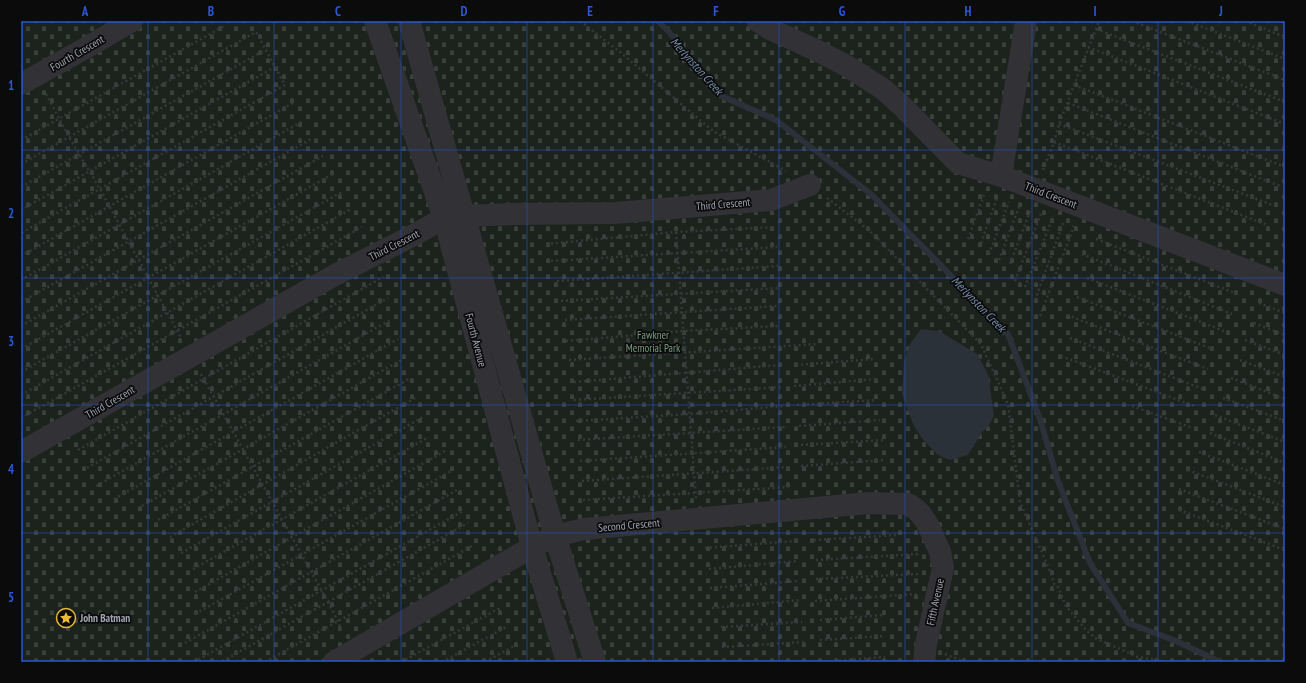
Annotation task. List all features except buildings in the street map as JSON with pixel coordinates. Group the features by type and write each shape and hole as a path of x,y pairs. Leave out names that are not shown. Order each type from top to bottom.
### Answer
{"lane":[{"name":"Fourth Crescent","path":"29,80 84,50 132,21"},
{"name":"Fourth Avenue","path":"375,21 454,217 595,662"},
{"name":"Fourth Avenue","path":"409,21 532,546 568,662"},
{"name":"Third Crescent","path":"758,21 770,29 847,66 883,89 902,106 958,163 1037,189 1285,285"},
{"path":"1001,176 1026,21"},
{"name":"Third Crescent","path":"21,452 335,274 454,217 615,213 771,200 810,185"},
{"name":"Second Crescent","path":"341,658 532,546 555,536 584,529 869,504 908,504 917,510 923,517 927,548"},
{"name":"Fifth Avenue","path":"927,548 940,552 943,568 926,644 932,657"}],"path":[{"path":"580,21 620,52 713,131 810,185 870,231 981,344 1008,404 1020,502 1050,571 1054,584 1058,587 1066,606 1087,631 1095,638 1138,657 1168,662"},
{"path":"1010,264 1031,209 1059,124 1099,21"},
{"path":"1132,21 1285,80"},
{"path":"1187,21 1285,59"},
{"path":"1244,21 1285,37"},
{"path":"21,140 226,25"},
{"path":"1096,29 1285,102"},
{"path":"21,164 256,32 285,85 21,233"},
{"path":"1088,47 1285,124"},
{"path":"21,187 265,50"},
{"path":"21,210 275,68"},
{"path":"29,80 59,119 100,189 167,313 322,590 338,621 341,658"},
{"path":"1074,84 1285,167"},
{"path":"1068,102 1282,187"},
{"path":"21,256 293,103"},
{"path":"21,280 303,121"},
{"path":"1059,124 1275,206"},
{"path":"21,302 313,138"},
{"path":"1054,142 1267,225"},
{"path":"21,326 323,156"},
{"path":"21,349 333,174"},
{"path":"21,372 342,192"},
{"path":"968,239 986,192"},
{"path":"981,243 996,198"},
{"path":"989,254 1009,202"},
{"path":"999,260 1018,207"},
{"path":"21,395 351,209"},
{"path":"1015,281 1042,212"},
{"path":"1025,287 1054,214"},
{"path":"1035,300 1066,215"},
{"path":"1040,316 1076,220"},
{"path":"21,418 362,227"},
{"path":"546,244 676,232 774,227"},
{"path":"676,232 697,519"},
{"path":"1096,239 1240,295"},
{"path":"551,261 777,247"},
{"path":"1082,254 1232,314"},
{"path":"557,281 680,274 778,266"},
{"path":"78,450 383,277"},
{"path":"1088,278 1224,331"},
{"path":"562,301 779,288"},
{"path":"1077,297 1215,350"},
{"path":"87,468 388,298"},
{"path":"1259,303 1285,314"},
{"path":"565,320 777,306"},
{"path":"1067,315 1208,369"},
{"path":"96,486 392,319"},
{"path":"1254,323 1285,335"},
{"path":"566,340 778,326"},
{"path":"1070,338 1203,389"},
{"path":"114,499 398,339"},
{"path":"1245,340 1285,355"},
{"path":"569,360 817,344"},
{"path":"1061,356 1197,407"},
{"path":"142,506 403,359"},
{"path":"796,365 875,359"},
{"path":"1240,360 1285,377"},
{"path":"574,382 780,365"},
{"path":"1231,378 1285,399"},
{"path":"158,520 409,379"},
{"path":"794,386 876,380"},
{"path":"574,400 782,387"},
{"path":"170,537 415,398"},
{"path":"1223,398 1285,422"},
{"path":"797,405 877,400"},
{"path":"576,421 690,414 783,406"},
{"path":"1132,406 1190,427"},
{"path":"1215,415 1285,442"},
{"path":"181,553 423,417"},
{"path":"799,426 880,420"},
{"path":"578,440 785,427"},
{"path":"1210,433 1285,463"},
{"path":"193,570 429,437"},
{"path":"801,445 885,440"},
{"path":"580,461 786,447"},
{"path":"195,592 445,451"},
{"path":"1199,452 1285,485"},
{"path":"801,466 886,460"},
{"path":"582,481 787,467"},
{"path":"195,614 454,470"},
{"path":"1188,470 1285,507"},
{"path":"583,500 789,487"},
{"path":"1179,488 1285,529"},
{"path":"185,643 457,490"},
{"path":"194,662 463,510"},
{"path":"1179,510 1285,550"},
{"path":"221,662 468,523"},
{"path":"814,540 897,535"},
{"path":"705,548 796,541"},
{"path":"265,662 474,545"},
{"path":"816,560 927,548"},
{"path":"709,569 798,561"},
{"path":"816,579 919,574"},
{"path":"710,588 799,581"},
{"path":"815,601 920,594"},
{"path":"712,608 801,600"},
{"path":"401,662 500,608"},
{"path":"820,620 884,615"},
{"path":"721,627 802,622"},
{"path":"442,662 506,627"},
{"path":"820,640 884,636"},
{"path":"722,647 804,642"},
{"path":"486,662 514,646"},
{"path":"819,662 885,657"},
{"path":"932,657 965,662"}],"green space":[{"name":"Fawkner Memorial Park","path":"21,21 1285,21 1285,662 21,662"}],"shaded area":[{"path":"921,329 939,331 977,354 988,374 994,416 968,455 950,460 938,455 924,441 914,426 902,394 904,362 910,344"}],"waterway":[{"name":"Merlynston Creek","path":"658,21 670,33 719,95 776,120 872,195 1008,334 1040,419 1058,481 1090,563 1128,623 1176,641 1220,662"}],"place":[{"name":"John Batman","path":"66,618"}]}
